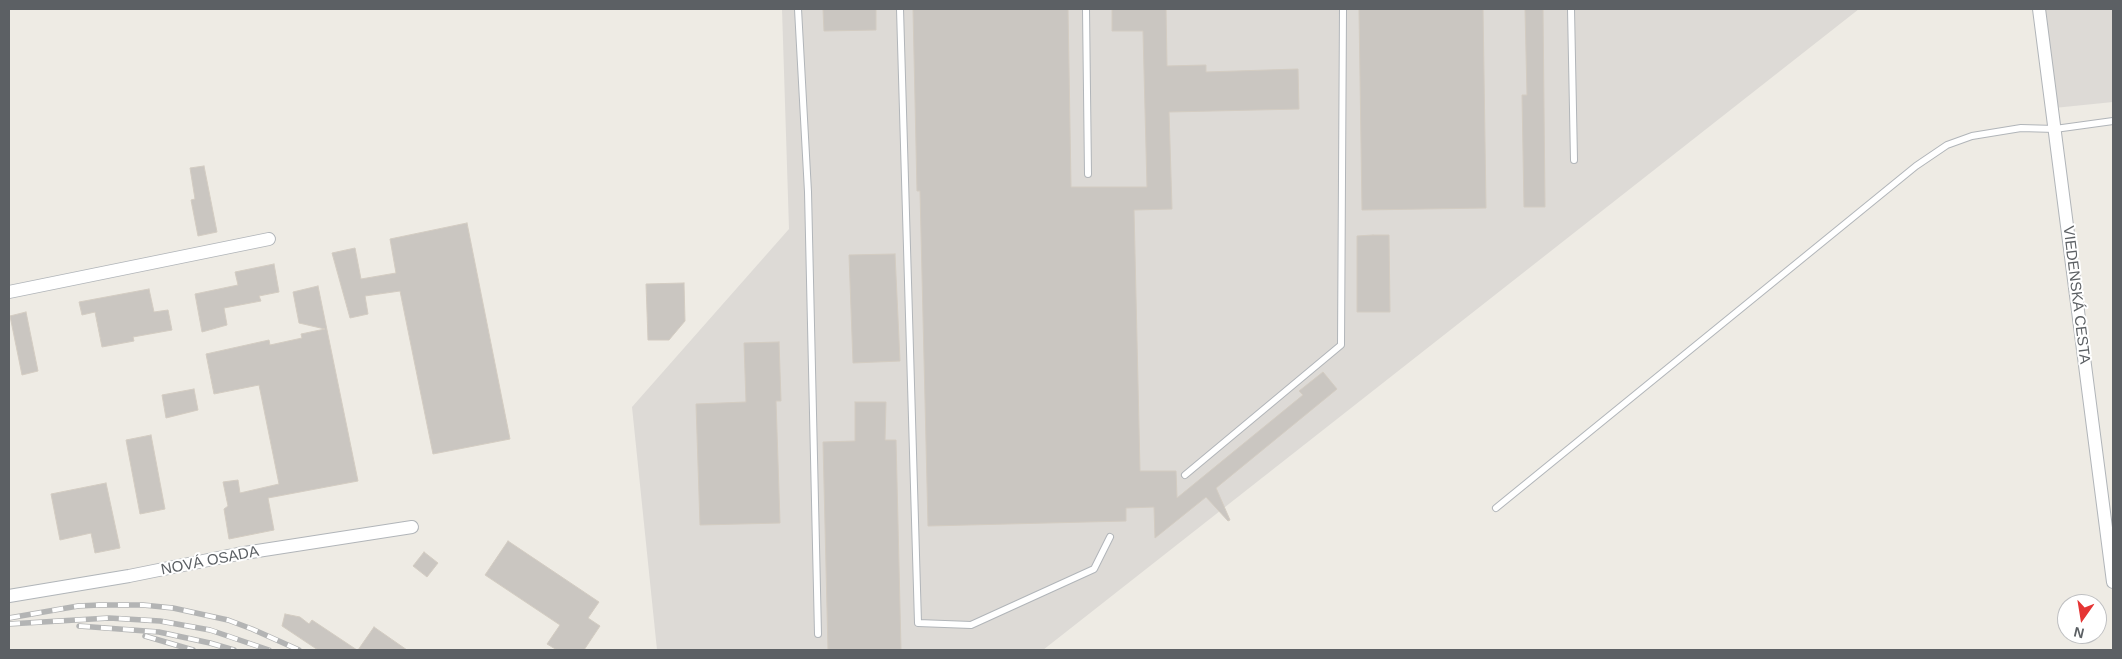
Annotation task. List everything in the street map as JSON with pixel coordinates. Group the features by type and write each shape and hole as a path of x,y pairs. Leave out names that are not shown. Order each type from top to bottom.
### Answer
{"street":[{"name":"VIEDENSKÁ CESTA","path":"2039,9 2113,582"},
{"path":"9,292 269,239"},
{"name":"NOVÁ OSADA","path":"9,596 129,576 238,554 412,527"}],"lane":[{"path":"798,9 808,192 818,634"},
{"path":"900,9 918,623 971,625 1094,569 1110,537"},
{"path":"1086,9 1088,174"},
{"path":"1185,476 1341,345 1343,9"},
{"path":"1571,9 1574,160"},
{"path":"1496,508 1916,166 1947,145 1972,136 2021,128 2055,129 2113,121"}],"shaded area":[{"path":"782,9 1859,9 1043,650 657,650 632,407 789,229"},
{"path":"2044,9 2113,9 2113,102 2054,108"}],"building":[{"path":"823,9 876,9 876,30 824,31"},
{"path":"913,9 1068,9 1071,187 1147,187 1143,31 1112,31 1112,9 1166,9 1167,66 1206,65 1206,72 1298,69 1299,109 1169,112 1172,209 1134,210 1140,471 1176,471 1177,498 1303,395 1299,391 1323,372 1337,389 1216,488 1230,520 1228,521 1206,497 1155,538 1154,507 1126,508 1126,521 928,526 920,191 917,191"},
{"path":"1359,9 1483,9 1486,208 1362,210"},
{"path":"1525,9 1543,9 1545,207 1524,207 1522,95 1527,95"},
{"path":"204,166 217,232 198,236 191,200 195,199 190,168"},
{"path":"467,223 510,439 433,454 400,291 365,296 368,314 350,318 332,253 355,248 361,279 396,273 390,239"},
{"path":"1389,235 1390,312 1357,312 1357,236"},
{"path":"895,254 900,361 853,363 849,255"},
{"path":"274,264 279,292 259,296 261,301 224,308 227,325 202,332 195,294 238,285 235,272"},
{"path":"684,283 685,321 669,340 648,340 646,284"},
{"path":"318,286 358,481 268,498 274,530 229,539 224,509 228,506 223,482 238,480 240,493 279,484 259,385 214,394 206,354 269,340 270,345 302,338 301,334 325,329 299,323 293,292"},
{"path":"149,289 154,312 168,310 172,330 133,337 134,341 102,347 95,312 82,315 79,302"},
{"path":"26,312 38,371 22,375 10,316"},
{"path":"779,342 781,401 776,401 780,523 700,525 696,404 746,402 744,343"},
{"path":"194,389 198,410 166,418 162,395"},
{"path":"855,402 886,402 885,440 896,440 901,650 828,650 823,442 855,441"},
{"path":"151,435 165,509 140,514 126,440"},
{"path":"106,483 120,548 95,553 91,533 60,540 51,494"},
{"path":"508,541 599,602 588,618 600,626 584,650 557,650 547,644 560,625 485,575"},
{"path":"424,552 438,563 427,577 413,566"},
{"path":"285,614 300,617 309,624 312,620 357,650 318,650 282,626"},
{"path":"374,627 407,650 358,650"}],"railway":[{"path":"9,618 78,606 143,605 173,608 228,620 299,650"},
{"path":"9,624 109,618 160,621 210,630 269,650"},
{"path":"79,626 159,632 234,650"},
{"path":"145,636 193,650"}]}
